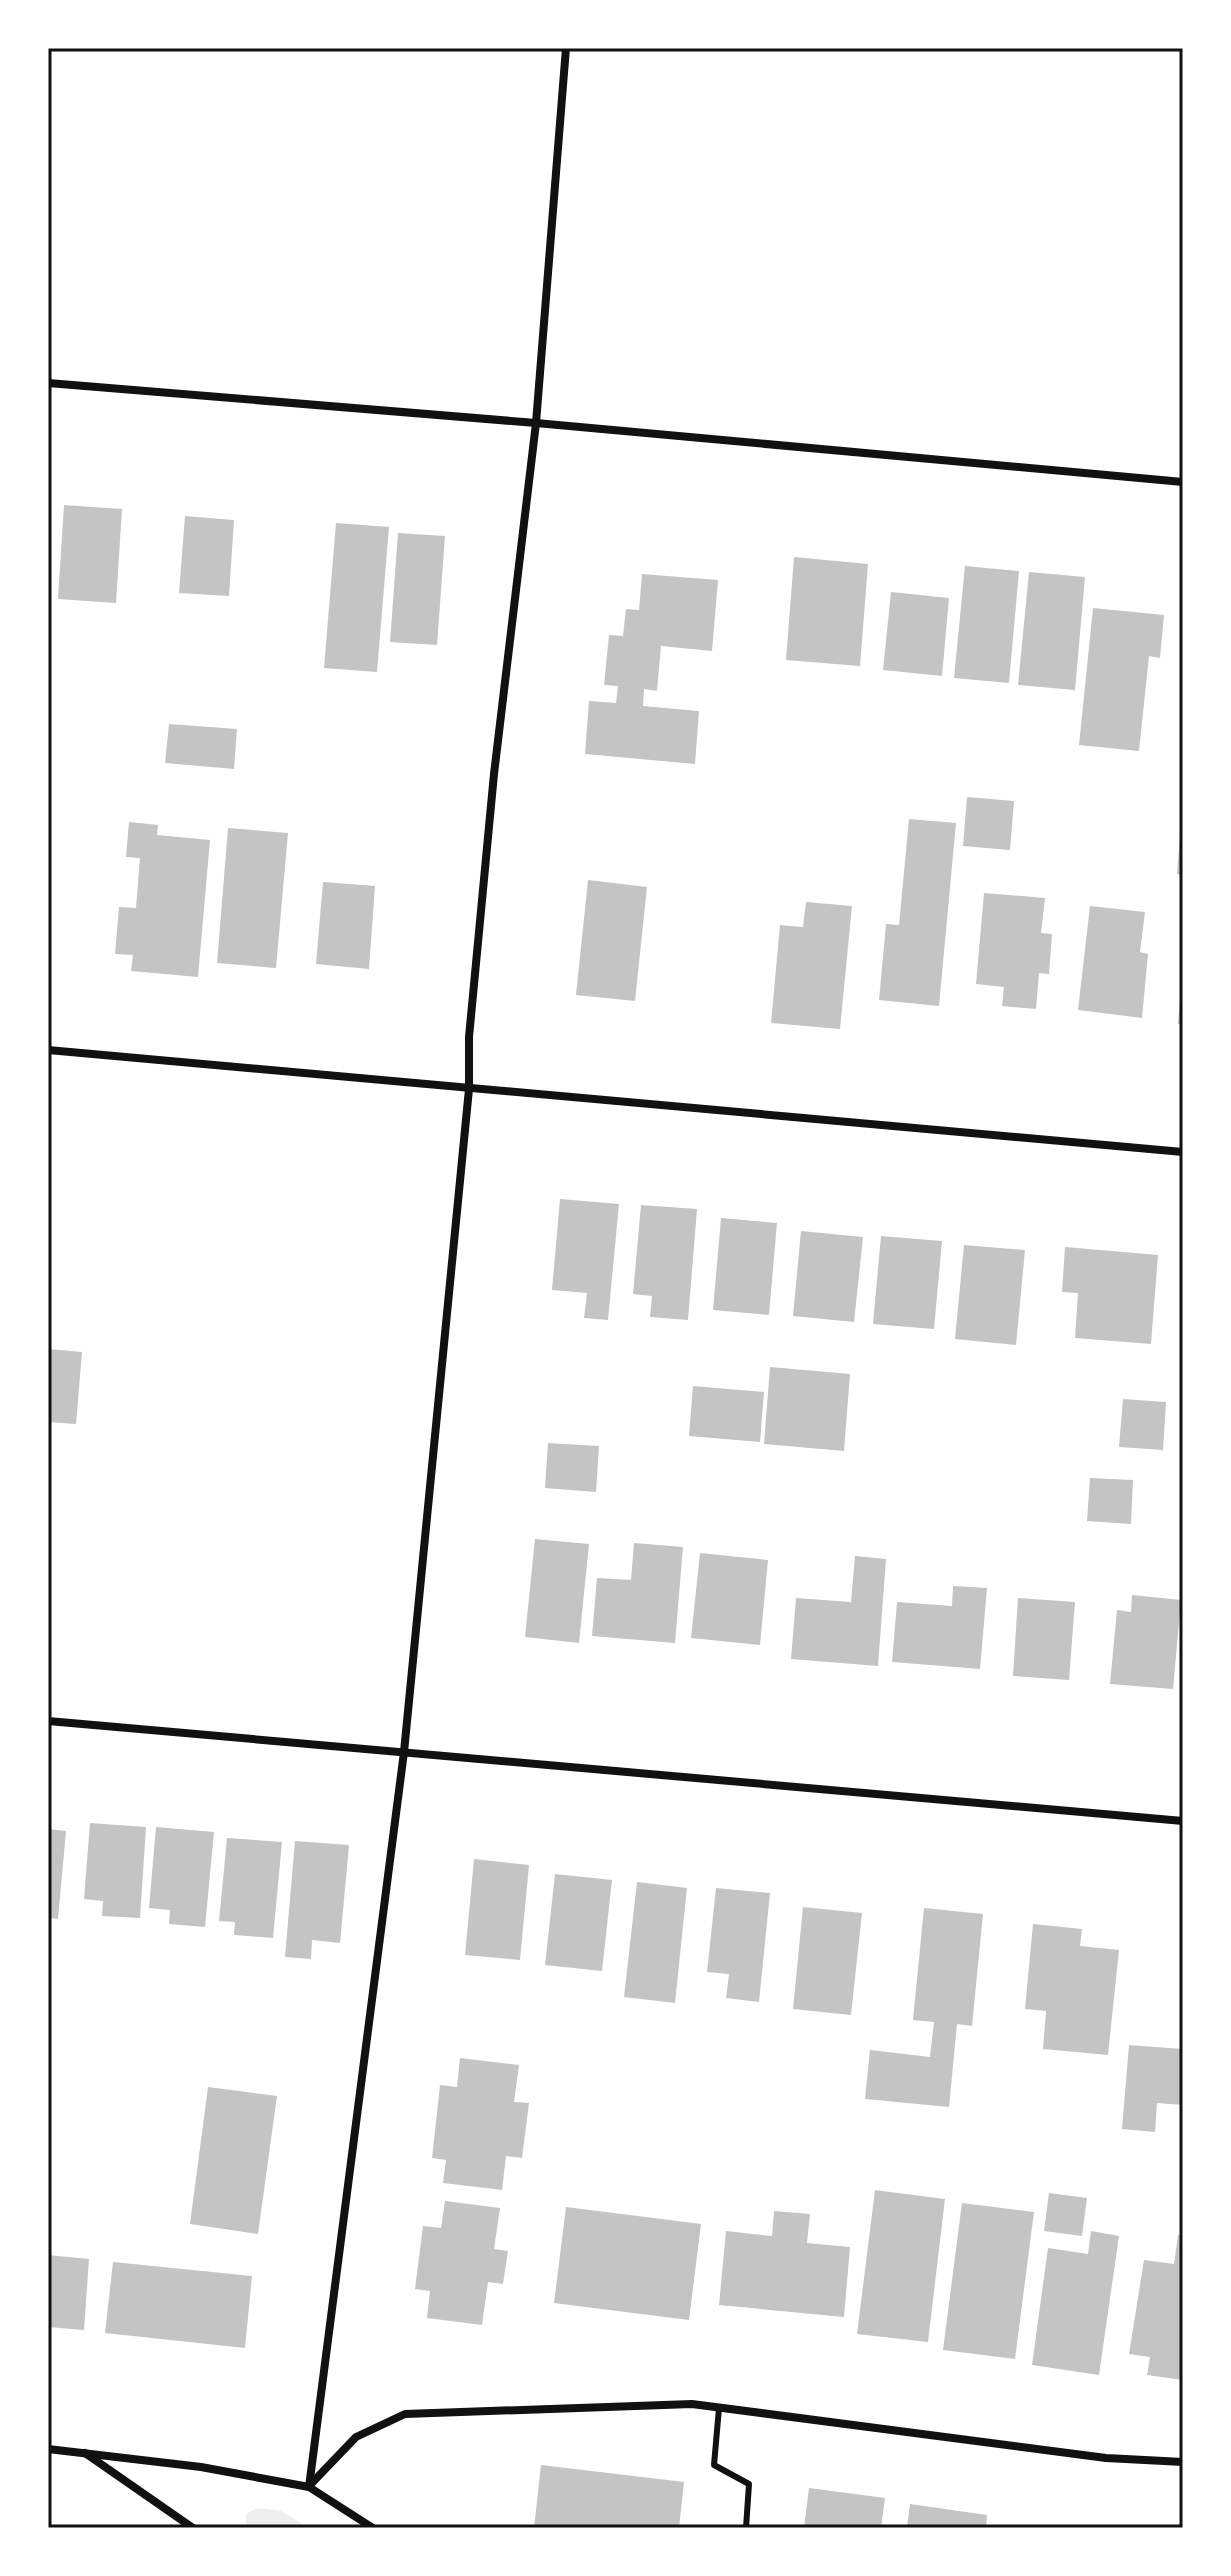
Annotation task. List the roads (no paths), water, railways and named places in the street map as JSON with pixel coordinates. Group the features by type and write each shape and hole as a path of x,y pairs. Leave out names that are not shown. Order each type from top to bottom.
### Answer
{"street":[{"path":"309,2487 404,1752 469,1089 469,1037 494,774 536,423 566,48"},
{"path":"48,383 536,423 1183,482"},
{"path":"48,1050 1183,1152"},
{"path":"48,1721 1183,1821"},
{"path":"309,2487 356,2437 405,2414 692,2404 1106,2458 1183,2462"},
{"path":"48,2449 201,2467 309,2487 373,2528"},
{"path":"84,2452 193,2528"}],"lane":[{"path":"719,2408 714,2465 749,2484 746,2528"}]}
